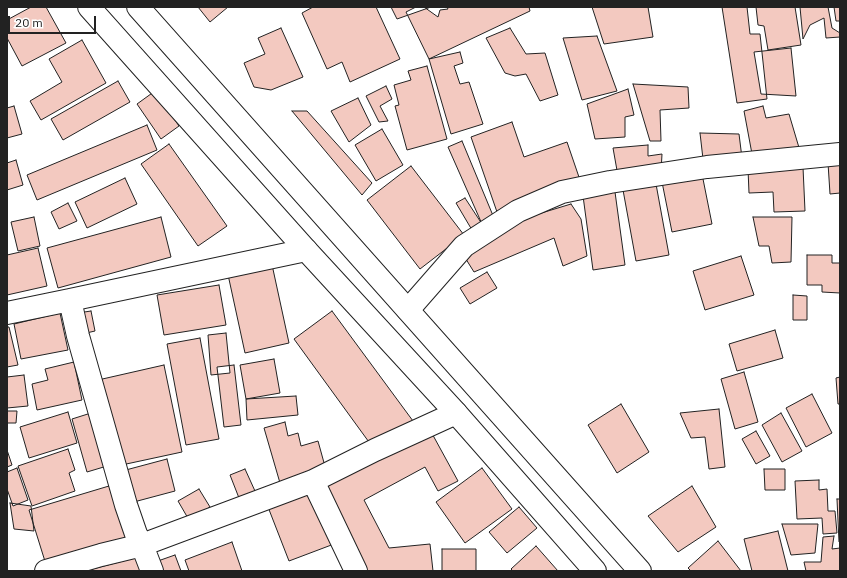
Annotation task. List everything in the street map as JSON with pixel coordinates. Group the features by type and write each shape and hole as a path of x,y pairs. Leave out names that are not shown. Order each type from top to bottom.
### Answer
{"street":[{"path":"89,7 306,250 456,413 595,571"},
{"path":"138,7 640,571"},
{"path":"408,310 464,246 518,211 562,192 610,182 707,167 840,154"},
{"path":"7,313 306,250"},
{"path":"70,300 78,336 126,505 136,534 152,571"},
{"path":"46,571 142,545 313,481 375,450 456,413"},
{"path":"313,481 356,571"}],"building":[{"path":"31,7 46,7 66,43 22,66 7,38 7,20"},
{"path":"198,7 228,7 210,22"},
{"path":"313,7 376,7 400,59 350,82 342,62 327,69 302,13"},
{"path":"391,7 431,7 397,19"},
{"path":"416,7 424,7 438,17 440,10 448,9 447,7 529,7 530,11 429,59 406,12"},
{"path":"592,7 648,7 653,37 604,44"},
{"path":"722,7 747,7 750,34 760,34 767,99 737,103"},
{"path":"756,7 795,7 801,45 768,50 764,26 758,25"},
{"path":"800,7 828,7 832,28 840,33 840,37 826,38 824,18 810,25 803,39"},
{"path":"834,7 840,7 840,21 836,21"},
{"path":"281,28 303,77 271,90 254,87 244,63 265,54 258,38"},
{"path":"510,28 526,54 545,53 558,95 540,101 526,74 515,76 505,73 486,38"},
{"path":"597,36 617,91 582,100 563,38"},
{"path":"82,40 106,83 41,120 30,101 62,82 49,59"},
{"path":"791,48 796,96 761,94 754,52"},
{"path":"460,52 463,63 454,66 460,84 469,82 483,124 451,134 429,59"},
{"path":"427,66 447,139 407,150 395,106 399,105 394,85 411,80 408,71"},
{"path":"118,81 130,102 63,140 51,119"},
{"path":"633,84 688,87 689,108 660,110 661,141 650,141"},
{"path":"386,86 392,99 380,106 388,121 379,122 366,96"},
{"path":"628,89 634,115 625,117 625,137 595,139 587,104"},
{"path":"155,91 179,126 161,139 137,104"},
{"path":"358,98 371,125 349,142 331,111"},
{"path":"14,106 22,134 7,138 7,108"},
{"path":"763,106 766,118 789,114 800,151 752,154 744,111"},
{"path":"292,111 307,111 372,183 362,195"},
{"path":"512,122 524,157 567,142 581,183 497,212 471,137"},
{"path":"147,125 157,150 37,200 27,175"},
{"path":"382,129 403,165 376,181 355,145"},
{"path":"700,133 739,134 742,158 703,159"},
{"path":"462,141 494,218 482,224 448,147"},
{"path":"169,144 227,226 198,246 141,164"},
{"path":"648,145 648,156 662,154 661,172 618,176 613,148"},
{"path":"16,160 23,185 7,190 7,163"},
{"path":"840,162 840,193 830,194 828,163"},
{"path":"411,166 464,235 420,269 367,200"},
{"path":"803,167 805,211 774,212 773,192 749,193 748,169"},
{"path":"702,174 712,224 672,232 662,182"},
{"path":"125,178 137,204 87,228 75,202"},
{"path":"656,184 669,255 636,261 623,190"},
{"path":"615,192 625,265 593,270 583,196"},
{"path":"465,198 482,224 472,230 456,203"},
{"path":"68,203 77,221 59,229 51,212"},
{"path":"571,204 581,219 587,256 563,266 554,238 474,272 464,256 525,218"},
{"path":"34,217 40,246 18,251 11,222"},
{"path":"161,217 171,257 58,288 47,248"},
{"path":"753,217 792,217 791,262 772,263 769,246 759,246"},
{"path":"38,248 47,286 7,295 7,255"},
{"path":"807,255 832,255 832,263 840,263 840,293 822,292 822,285 807,285"},
{"path":"741,256 754,295 705,310 693,271"},
{"path":"271,260 289,343 245,353 227,270"},
{"path":"487,272 497,288 470,304 460,288"},
{"path":"219,285 226,325 164,335 157,295"},
{"path":"793,295 807,296 807,320 793,320"},
{"path":"91,311 95,331 82,334 78,313"},
{"path":"332,311 413,421 374,449 294,339"},
{"path":"60,313 68,350 21,359 14,324"},
{"path":"7,327 9,327 18,365 7,367"},
{"path":"775,330 783,358 737,371 729,344"},
{"path":"226,333 230,373 211,375 208,335"},
{"path":"200,338 219,439 186,445 167,344"},
{"path":"274,359 280,393 246,399 240,365"},
{"path":"74,362 82,400 37,410 32,384 48,380 45,369"},
{"path":"164,365 182,452 117,466 98,380"},
{"path":"234,365 241,425 224,427 217,367"},
{"path":"744,372 758,422 735,429 721,379"},
{"path":"24,375 28,406 7,408 7,377"},
{"path":"840,377 840,404 838,404 836,378"},
{"path":"812,394 832,433 806,447 786,408"},
{"path":"296,396 298,415 247,420 246,399"},
{"path":"621,404 649,452 617,473 588,425"},
{"path":"719,409 725,467 709,469 705,437 691,438 680,413"},
{"path":"7,411 17,411 16,423 7,423"},
{"path":"68,412 77,443 29,458 20,427"},
{"path":"91,413 107,466 87,472 72,419"},
{"path":"781,413 802,451 782,462 762,425"},
{"path":"285,422 288,436 298,433 301,446 318,441 326,470 280,483 264,428"},
{"path":"429,428 458,481 438,491 425,467 364,500 389,548 430,544 433,571 363,571 319,487"},
{"path":"756,431 770,456 756,464 742,439"},
{"path":"68,449 75,470 69,473 75,491 32,506 18,466"},
{"path":"7,450 12,465 7,467"},
{"path":"167,459 175,491 130,503 122,471"},
{"path":"17,468 28,500 13,506 7,489 7,472"},
{"path":"482,468 512,509 465,543 436,502"},
{"path":"245,469 255,491 239,498 230,475"},
{"path":"764,469 785,469 785,490 765,490"},
{"path":"819,480 819,490 827,489 828,511 835,511 837,533 823,534 822,518 797,519 795,481"},
{"path":"109,486 129,545 48,571 29,510"},
{"path":"692,486 716,527 678,552 648,516"},
{"path":"199,489 210,507 189,520 178,501"},
{"path":"313,490 334,544 289,561 268,507"},
{"path":"837,499 840,499 840,542 839,542"},
{"path":"10,503 31,506 34,531 14,529"},
{"path":"519,507 537,528 507,553 489,532"},
{"path":"782,524 818,524 815,553 791,555"},
{"path":"778,531 788,571 752,571 744,539"},
{"path":"834,536 832,549 840,548 840,571 806,571 804,562 821,562 823,537"},
{"path":"718,541 741,571 691,571 688,568"},
{"path":"232,542 242,571 189,571 185,560"},
{"path":"536,546 558,571 513,571 511,569"},
{"path":"442,549 476,549 476,571 442,571"},
{"path":"175,555 181,571 159,571 155,562"},
{"path":"138,557 142,571 85,571"}]}
